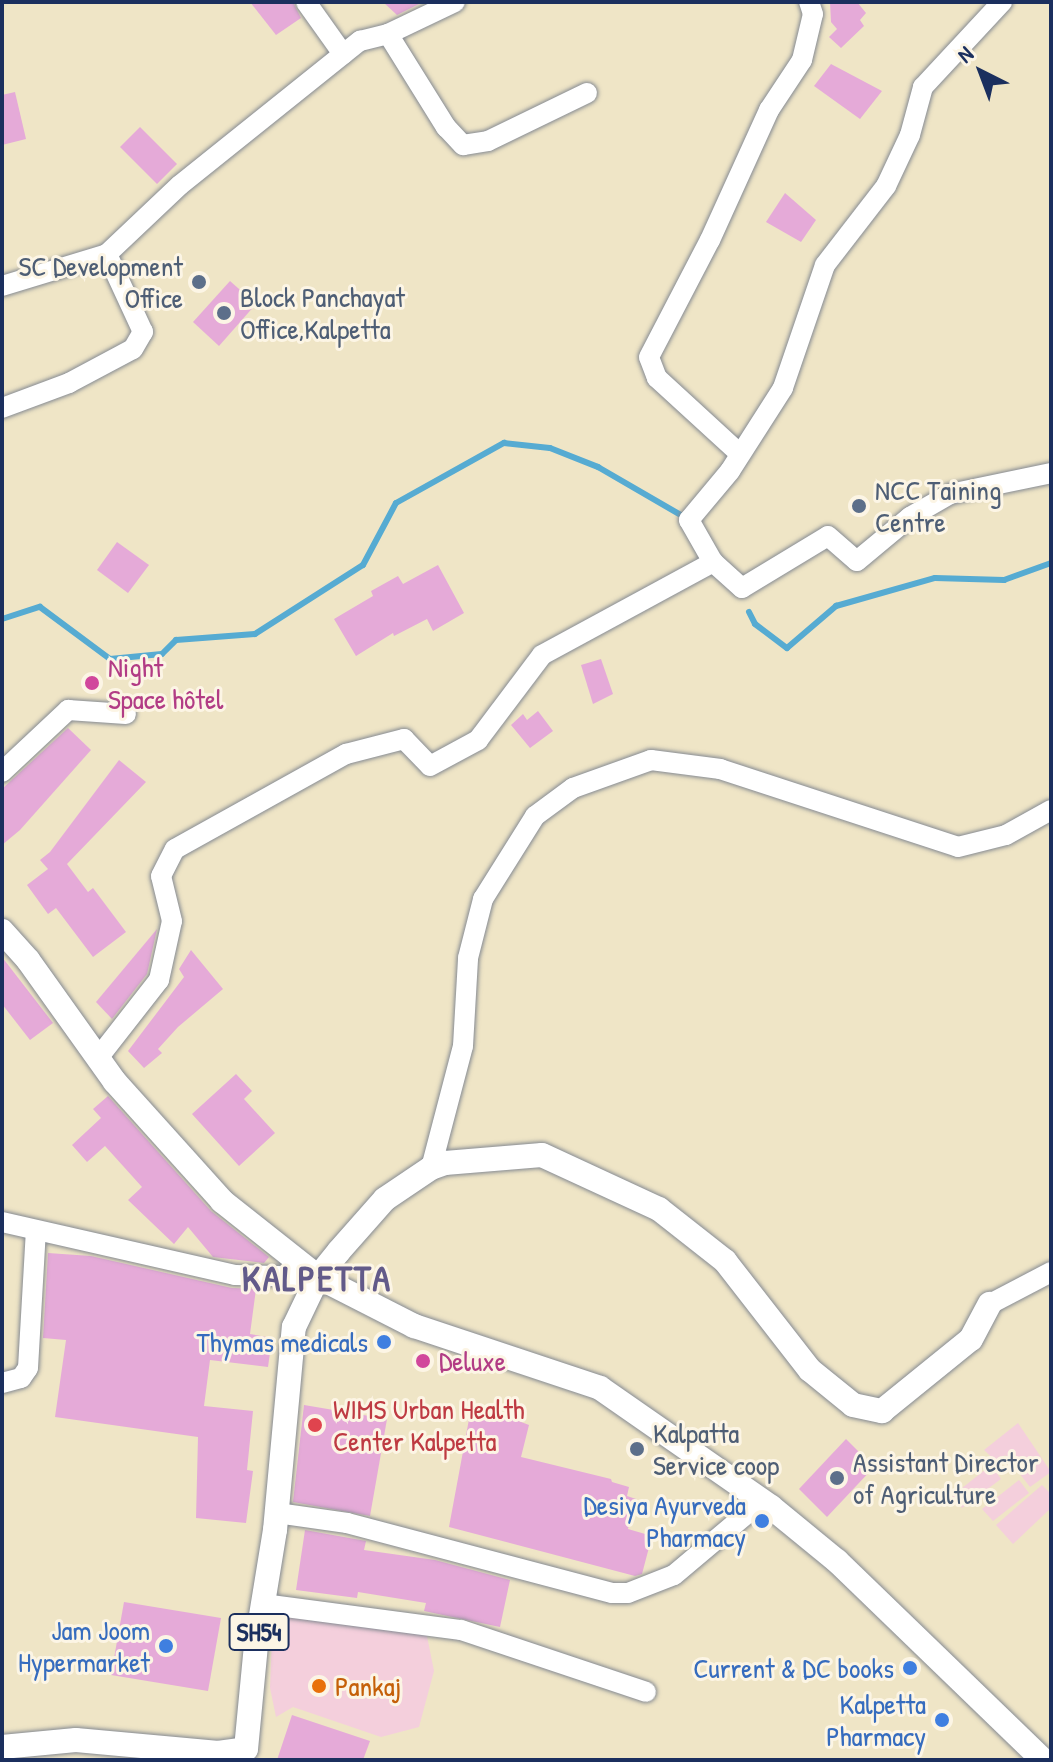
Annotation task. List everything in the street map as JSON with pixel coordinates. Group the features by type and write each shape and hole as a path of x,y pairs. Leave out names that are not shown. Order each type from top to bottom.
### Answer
{"main road":[{"path":"2,931 28,960 115,1082 222,1201 318,1277 414,1326 600,1388 762,1501 837,1561 1043,1760"},
{"path":"318,1277 385,1199 431,1168 445,1163 542,1155 659,1209 725,1261 810,1370 853,1405 882,1411 971,1339 990,1304"},
{"name":"SH54","path":"2,1747 76,1740 143,1753 246,1755 277,1513 294,1327 318,1277"}],"street":[{"path":"306,2 343,54"},
{"path":"2,286 107,254 180,185 360,41 388,34 455,2"},
{"path":"740,454 657,378 649,357 710,240 769,110 802,60 813,14 809,2"},
{"path":"1002,2 923,87 910,135 886,186 825,265 783,388 740,454 689,520 713,562 742,588 828,536 857,561 910,517 950,494 1051,473"},
{"path":"388,34 446,127 463,145 488,141 587,93"},
{"path":"2,408 69,383 133,349 143,332 107,254"},
{"path":"98,1058 159,980 172,921 161,876 175,849 346,754 404,739 430,766 478,740 542,655 713,562"},
{"path":"2,772 68,710 126,714"},
{"path":"431,1168 463,1046 468,958 483,899 535,816 573,788 651,760 720,769 958,847 1006,835 1051,810"},
{"path":"2,1222 235,1275 318,1277"},
{"path":"2,1383 21,1378 28,1368 36,1230"},
{"path":"990,1304 1051,1272"},
{"path":"277,1513 347,1523 612,1593 628,1593 674,1575 762,1501"},
{"path":"263,1604 461,1630 646,1692"}],"shaded area":[{"path":"1018,1423 1051,1472 1030,1487 1005,1455 998,1463 984,1450"},
{"path":"991,1465 1001,1479 962,1508 952,1496"},
{"path":"1019,1480 1029,1493 993,1521 982,1509"},
{"path":"1042,1485 1051,1494 1051,1508 1013,1544 996,1525"},
{"path":"273,1608 426,1631 434,1671 419,1727 381,1737 293,1707 276,1717 270,1688"}],"building":[{"path":"250,2 293,2 301,18 276,35"},
{"path":"383,2 423,2 397,15"},
{"path":"830,2 857,2 866,13 860,20 864,26 841,48 829,37 837,29 831,22"},
{"path":"831,64 882,91 860,119 814,86"},
{"path":"15,92 26,139 2,145 2,95"},
{"path":"140,127 177,164 157,184 120,147"},
{"path":"785,193 816,220 801,242 766,222"},
{"name":"Block Panchayat Office,Kalpetta","path":"230,281 256,304 219,346 193,322"},
{"path":"117,542 149,565 128,593 97,570"},
{"path":"438,565 464,613 433,631 427,619 394,636 393,633 356,656 334,619 373,596 371,591 398,576 403,584"},
{"path":"601,659 613,694 593,704 581,665"},
{"path":"538,711 553,731 530,748 511,725 523,714 527,720"},
{"path":"68,728 91,750 20,830 2,845 2,789"},
{"path":"119,760 146,782 67,864 88,892 93,888 126,932 93,957 56,908 48,914 27,885 48,869 40,860 50,852"},
{"path":"157,929 147,974 112,1019 96,1002"},
{"path":"191,950 223,989 178,1027 158,1049 162,1053 144,1068 128,1051 184,977 179,969"},
{"path":"2,957 53,1023 30,1040 2,1004"},
{"path":"236,1074 252,1091 244,1099 275,1133 239,1166 192,1114"},
{"path":"108,1096 211,1211 269,1257 264,1263 213,1257 188,1227 174,1244 128,1200 142,1187 105,1146 87,1162 72,1145 101,1118 93,1109"},
{"path":"48,1253 91,1256 232,1288 256,1289 250,1334 272,1338 268,1367 210,1360 204,1406 253,1411 247,1470 253,1471 246,1523 196,1518 198,1437 55,1417 66,1340 43,1338"},
{"path":"472,1403 529,1425 521,1457 611,1479 629,1487 627,1496 636,1499 628,1529 652,1536 642,1574 635,1576 449,1527"},
{"path":"304,1405 387,1419 370,1516 293,1502"},
{"name":"Assistant Director of Agriculture","path":"846,1439 874,1467 827,1517 799,1489"},
{"path":"305,1530 366,1541 364,1550 435,1560 510,1580 500,1627 424,1611 426,1603 358,1592 357,1598 296,1590"},
{"name":"Jam Joom Hypermarket","path":"124,1602 221,1618 208,1691 111,1675"},
{"path":"292,1715 370,1741 363,1760 277,1760"}],"waterway":[{"path":"2,619 40,607 110,659 162,654 176,640 255,634 363,565 396,503 504,443 550,448 598,467 686,518"},
{"path":"749,612 755,624 787,648 836,606 935,578 1004,580 1051,563"}],"place":[{"name":"SC Development Office","path":"199,282"},
{"name":"Block Panchayat Office,Kalpetta","path":"224,313"},
{"name":"NCC Taining Centre","path":"859,506"},
{"name":"Night Space hôtel","path":"92,683"},
{"name":"Thymas medicals","path":"384,1342"},
{"name":"Deluxe","path":"423,1361"},
{"name":"WIMS Urban Health Center Kalpetta","path":"315,1425"},
{"name":"Kalpatta Service coop","path":"637,1449"},
{"name":"Assistant Director of Agriculture","path":"837,1478"},
{"name":"Desiya Ayurveda Pharmacy","path":"762,1521"},
{"name":"Jam Joom Hypermarket","path":"166,1646"},
{"name":"Current & DC books","path":"910,1668"},
{"name":"Pankaj","path":"319,1686"},
{"name":"Kalpetta Pharmacy","path":"942,1720"}],"district":[{"name":"KALPETTA","path":"317,1278"}]}
